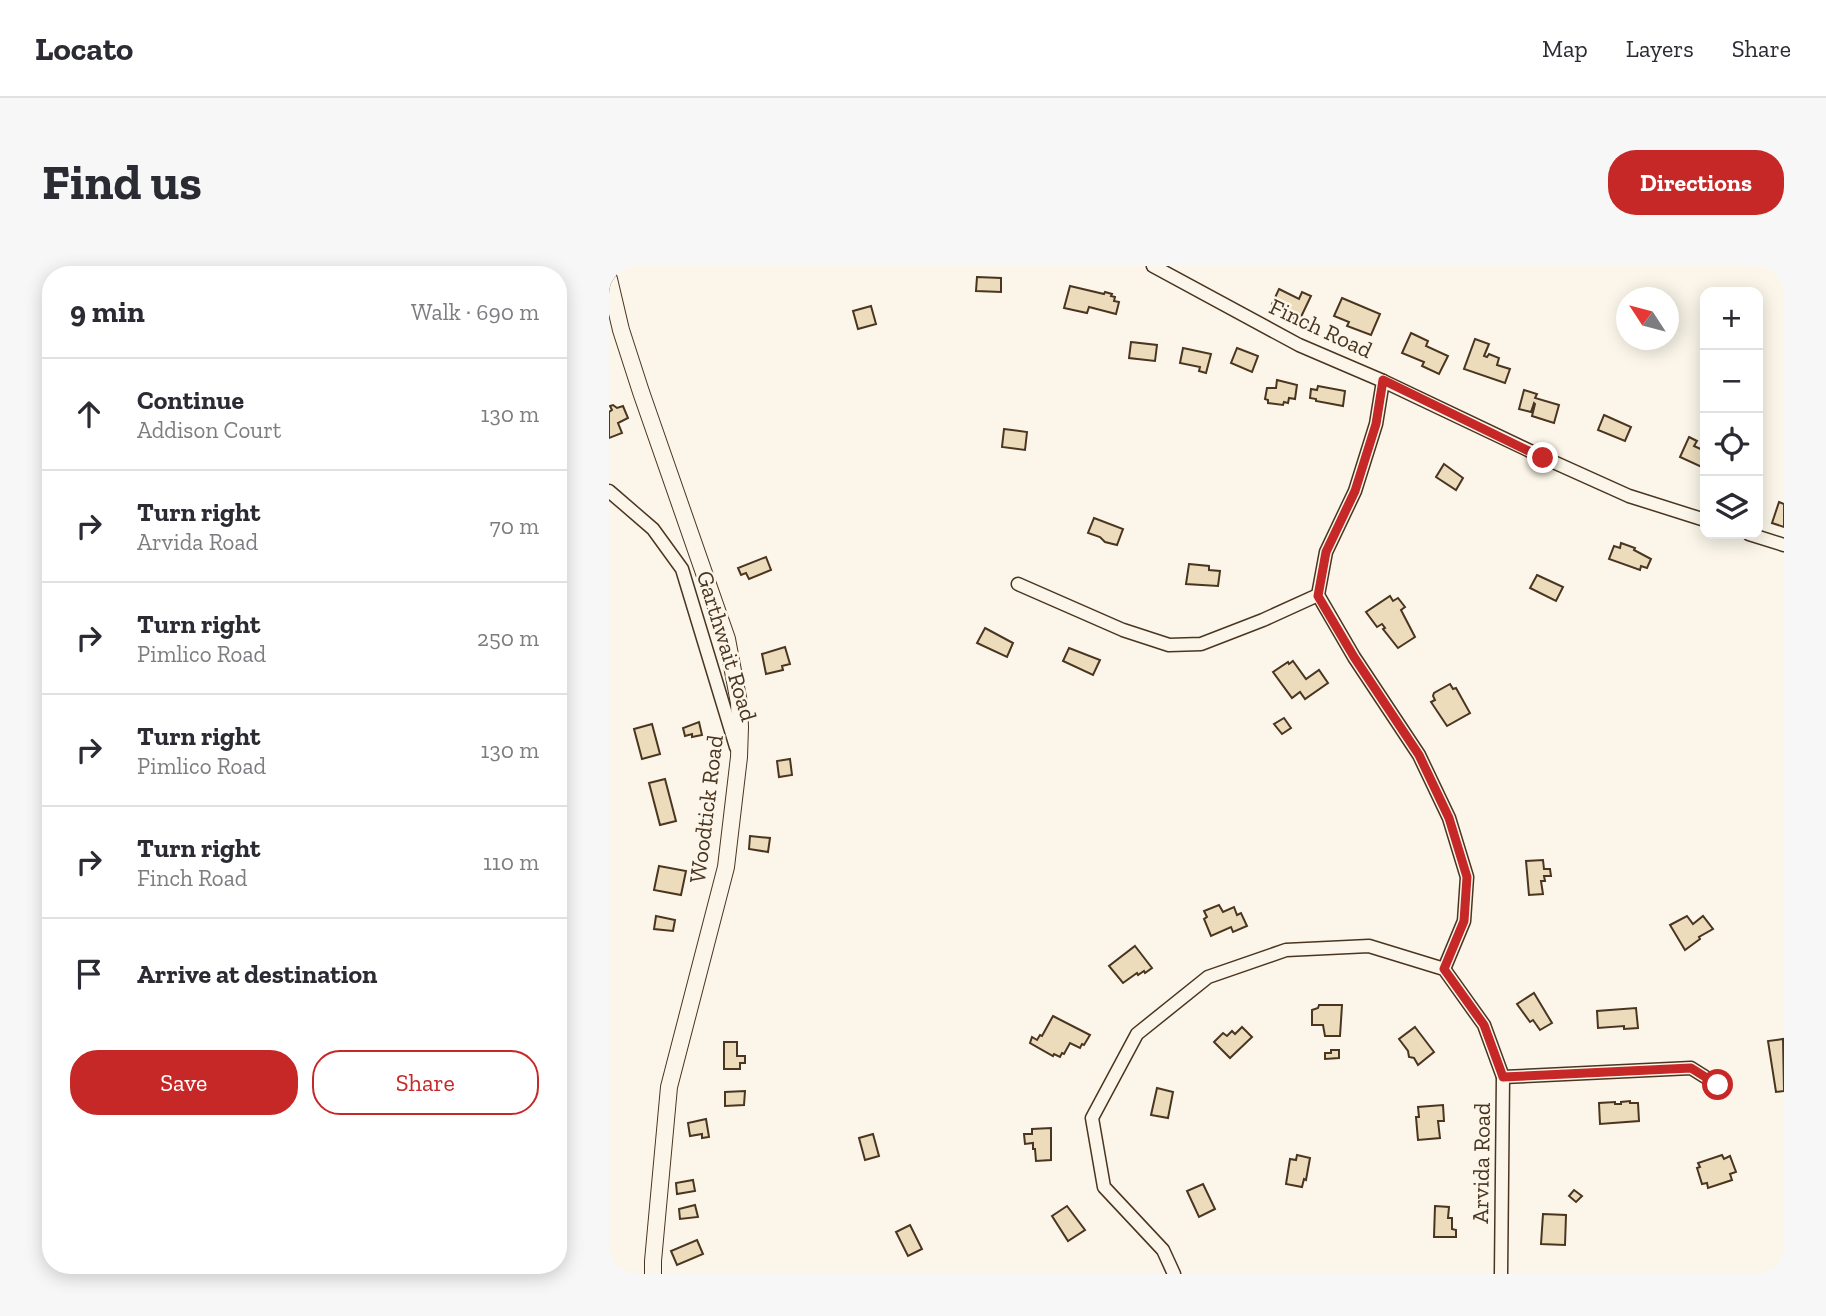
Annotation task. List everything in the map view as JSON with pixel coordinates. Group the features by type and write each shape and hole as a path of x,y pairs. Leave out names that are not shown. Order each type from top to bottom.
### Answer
{"main road":[{"name":"Woodtick Road","path":"609,279 621,330 641,392 727,639 739,703 739,757 726,867 669,1087 653,1274"}],"street":[{"name":"Finch Road","path":"1153,266 1299,345 1383,380 1629,496 1700,518"},
{"path":"1174,1274 1163,1250 1104,1187 1092,1118 1137,1034 1208,977 1286,950 1369,946 1444,969 1464,921 1467,877 1449,818 1419,755 1354,657 1318,596 1326,552 1355,491 1376,424 1383,380"},
{"name":"Garthwait Road","path":"609,491 653,529 682,569 739,757"},
{"path":"1763,538 1784,545"},
{"path":"1018,584 1123,630 1169,645 1202,643 1318,596"},
{"name":"Arvida Road","path":"1444,969 1484,1025 1503,1077 1501,1274"},
{"path":"1503,1077 1691,1068 1718,1085"}],"building":[{"path":"977,277 1001,278 1001,292 976,291"},
{"path":"1070,286 1112,294 1114,301 1119,302 1116,314 1089,307 1087,313 1064,308"},
{"path":"1279,289 1299,299 1302,292 1311,296 1299,321 1288,315 1289,312 1272,304"},
{"path":"1342,298 1380,314 1371,335 1347,326 1349,322 1334,316"},
{"path":"871,306 876,324 858,329 853,311"},
{"path":"1411,333 1428,341 1426,346 1448,356 1439,374 1422,366 1424,362 1402,353"},
{"path":"1475,339 1489,344 1484,356 1489,354 1499,358 1497,365 1510,369 1505,383 1464,369"},
{"path":"1131,342 1157,345 1155,361 1129,358"},
{"path":"1183,348 1211,354 1206,373 1199,371 1200,367 1180,363"},
{"path":"1237,348 1258,356 1252,372 1231,363"},
{"path":"1277,380 1297,385 1295,399 1289,398 1288,403 1284,402 1283,405 1268,403 1265,399 1267,388 1276,388"},
{"path":"1318,386 1345,391 1343,406 1310,398 1311,389 1317,390"},
{"path":"1524,390 1537,394 1535,398 1559,405 1554,423 1532,416 1534,403 1531,412 1519,409"},
{"path":"610,406 617,408 623,406 628,418 618,423 622,433 609,438 609,412 612,410"},
{"path":"1604,415 1631,427 1625,441 1598,430"},
{"path":"1004,429 1027,432 1025,450 1002,447"},
{"path":"1689,437 1697,441 1694,446 1700,449 1700,466 1680,457"},
{"path":"1444,464 1463,478 1456,490 1436,477"},
{"path":"1779,502 1784,504 1784,527 1772,523"},
{"path":"1094,518 1123,529 1117,545 1088,533"},
{"path":"1621,543 1635,548 1634,550 1651,559 1647,568 1641,566 1640,570 1609,559 1614,546 1620,548"},
{"path":"766,557 771,570 749,579 746,573 741,575 738,568"},
{"path":"1189,564 1209,566 1209,570 1220,571 1218,586 1186,584"},
{"path":"1537,575 1563,587 1556,601 1530,588"},
{"path":"1390,596 1393,601 1398,598 1405,607 1401,610 1415,637 1398,648 1382,624 1377,627 1366,612"},
{"path":"985,628 1013,643 1007,657 977,643"},
{"path":"785,647 790,664 782,666 783,670 766,674 762,654"},
{"path":"1069,648 1100,660 1093,675 1063,661"},
{"path":"1293,661 1306,679 1319,670 1328,683 1305,699 1300,692 1292,698 1273,672"},
{"path":"1450,684 1453,689 1456,688 1470,713 1447,726 1431,702 1435,700 1434,693"},
{"path":"1284,718 1291,728 1282,734 1274,724"},
{"path":"699,722 702,735 685,736 683,728"},
{"path":"652,724 660,754 642,759 634,729"},
{"path":"790,759 792,775 779,777 777,761"},
{"path":"665,779 676,821 660,825 649,783"},
{"path":"750,836 770,838 768,852 749,849"},
{"path":"1543,860 1544,869 1550,869 1551,876 1544,876 1545,881 1541,881 1543,894 1529,895 1526,861"},
{"path":"659,866 686,871 681,895 654,890"},
{"path":"1219,905 1223,912 1234,907 1237,915 1241,913 1247,926 1233,932 1231,927 1211,936 1204,919 1207,917 1204,911"},
{"path":"656,916 675,920 673,931 654,929"},
{"path":"1687,916 1693,924 1703,916 1713,929 1685,950 1670,925"},
{"path":"1135,946 1152,968 1145,973 1137,973 1123,983 1109,966"},
{"path":"1534,993 1552,1023 1540,1030 1533,1020 1530,1022 1517,1004"},
{"path":"1319,1005 1342,1005 1340,1036 1325,1036 1323,1025 1312,1025 1312,1010"},
{"path":"1636,1008 1638,1028 1598,1028 1597,1011"},
{"path":"1053,1016 1090,1035 1084,1045 1080,1048 1070,1043 1060,1057 1030,1043 1032,1037 1037,1040 1042,1036"},
{"path":"1242,1027 1252,1037 1230,1058 1214,1042 1223,1033 1227,1036 1232,1031 1235,1034"},
{"path":"1415,1027 1434,1052 1418,1065 1414,1058 1409,1057 1399,1039"},
{"path":"1783,1039 1784,1091 1776,1092 1768,1041"},
{"path":"724,1042 737,1042 737,1056 745,1056 745,1063 740,1063 740,1069 724,1069"},
{"path":"1331,1050 1339,1050 1339,1058 1325,1059 1325,1053 1331,1053"},
{"path":"1157,1088 1173,1092 1168,1118 1151,1115"},
{"path":"745,1091 744,1105 725,1106 725,1092"},
{"path":"1630,1101 1638,1103 1639,1121 1600,1124 1599,1103 1621,1104"},
{"path":"1443,1105 1444,1121 1438,1121 1440,1138 1418,1140 1418,1107"},
{"path":"706,1119 709,1137 702,1138 702,1134 690,1136 688,1123"},
{"path":"1051,1128 1051,1160 1036,1161 1033,1143 1025,1144 1024,1134 1032,1134 1032,1129"},
{"path":"873,1134 879,1156 865,1160 859,1138"},
{"path":"1297,1155 1310,1158 1302,1187 1286,1184 1290,1159 1296,1160"},
{"path":"1722,1155 1724,1159 1730,1156 1736,1172 1730,1174 1732,1180 1708,1188 1707,1183 1702,1184 1698,1163"},
{"path":"693,1180 695,1191 677,1194 676,1183"},
{"path":"1203,1184 1215,1209 1199,1217 1187,1191"},
{"path":"1574,1190 1582,1196 1576,1202 1569,1196"},
{"path":"695,1205 698,1217 680,1219 679,1209"},
{"path":"1067,1206 1085,1230 1068,1241 1052,1216"},
{"path":"1435,1206 1449,1207 1448,1218 1452,1218 1452,1229 1456,1230 1456,1237 1434,1237"},
{"path":"1543,1214 1566,1215 1565,1245 1541,1244"},
{"path":"910,1225 922,1249 908,1256 896,1232"},
{"path":"697,1240 703,1254 677,1265 671,1251"}],"route":[{"path":"1543,458 1383,380 1376,424 1355,491 1326,552 1318,596 1354,657 1419,755 1449,818 1467,877 1464,921 1444,969 1484,1025 1503,1077 1691,1068 1718,1085"}]}
